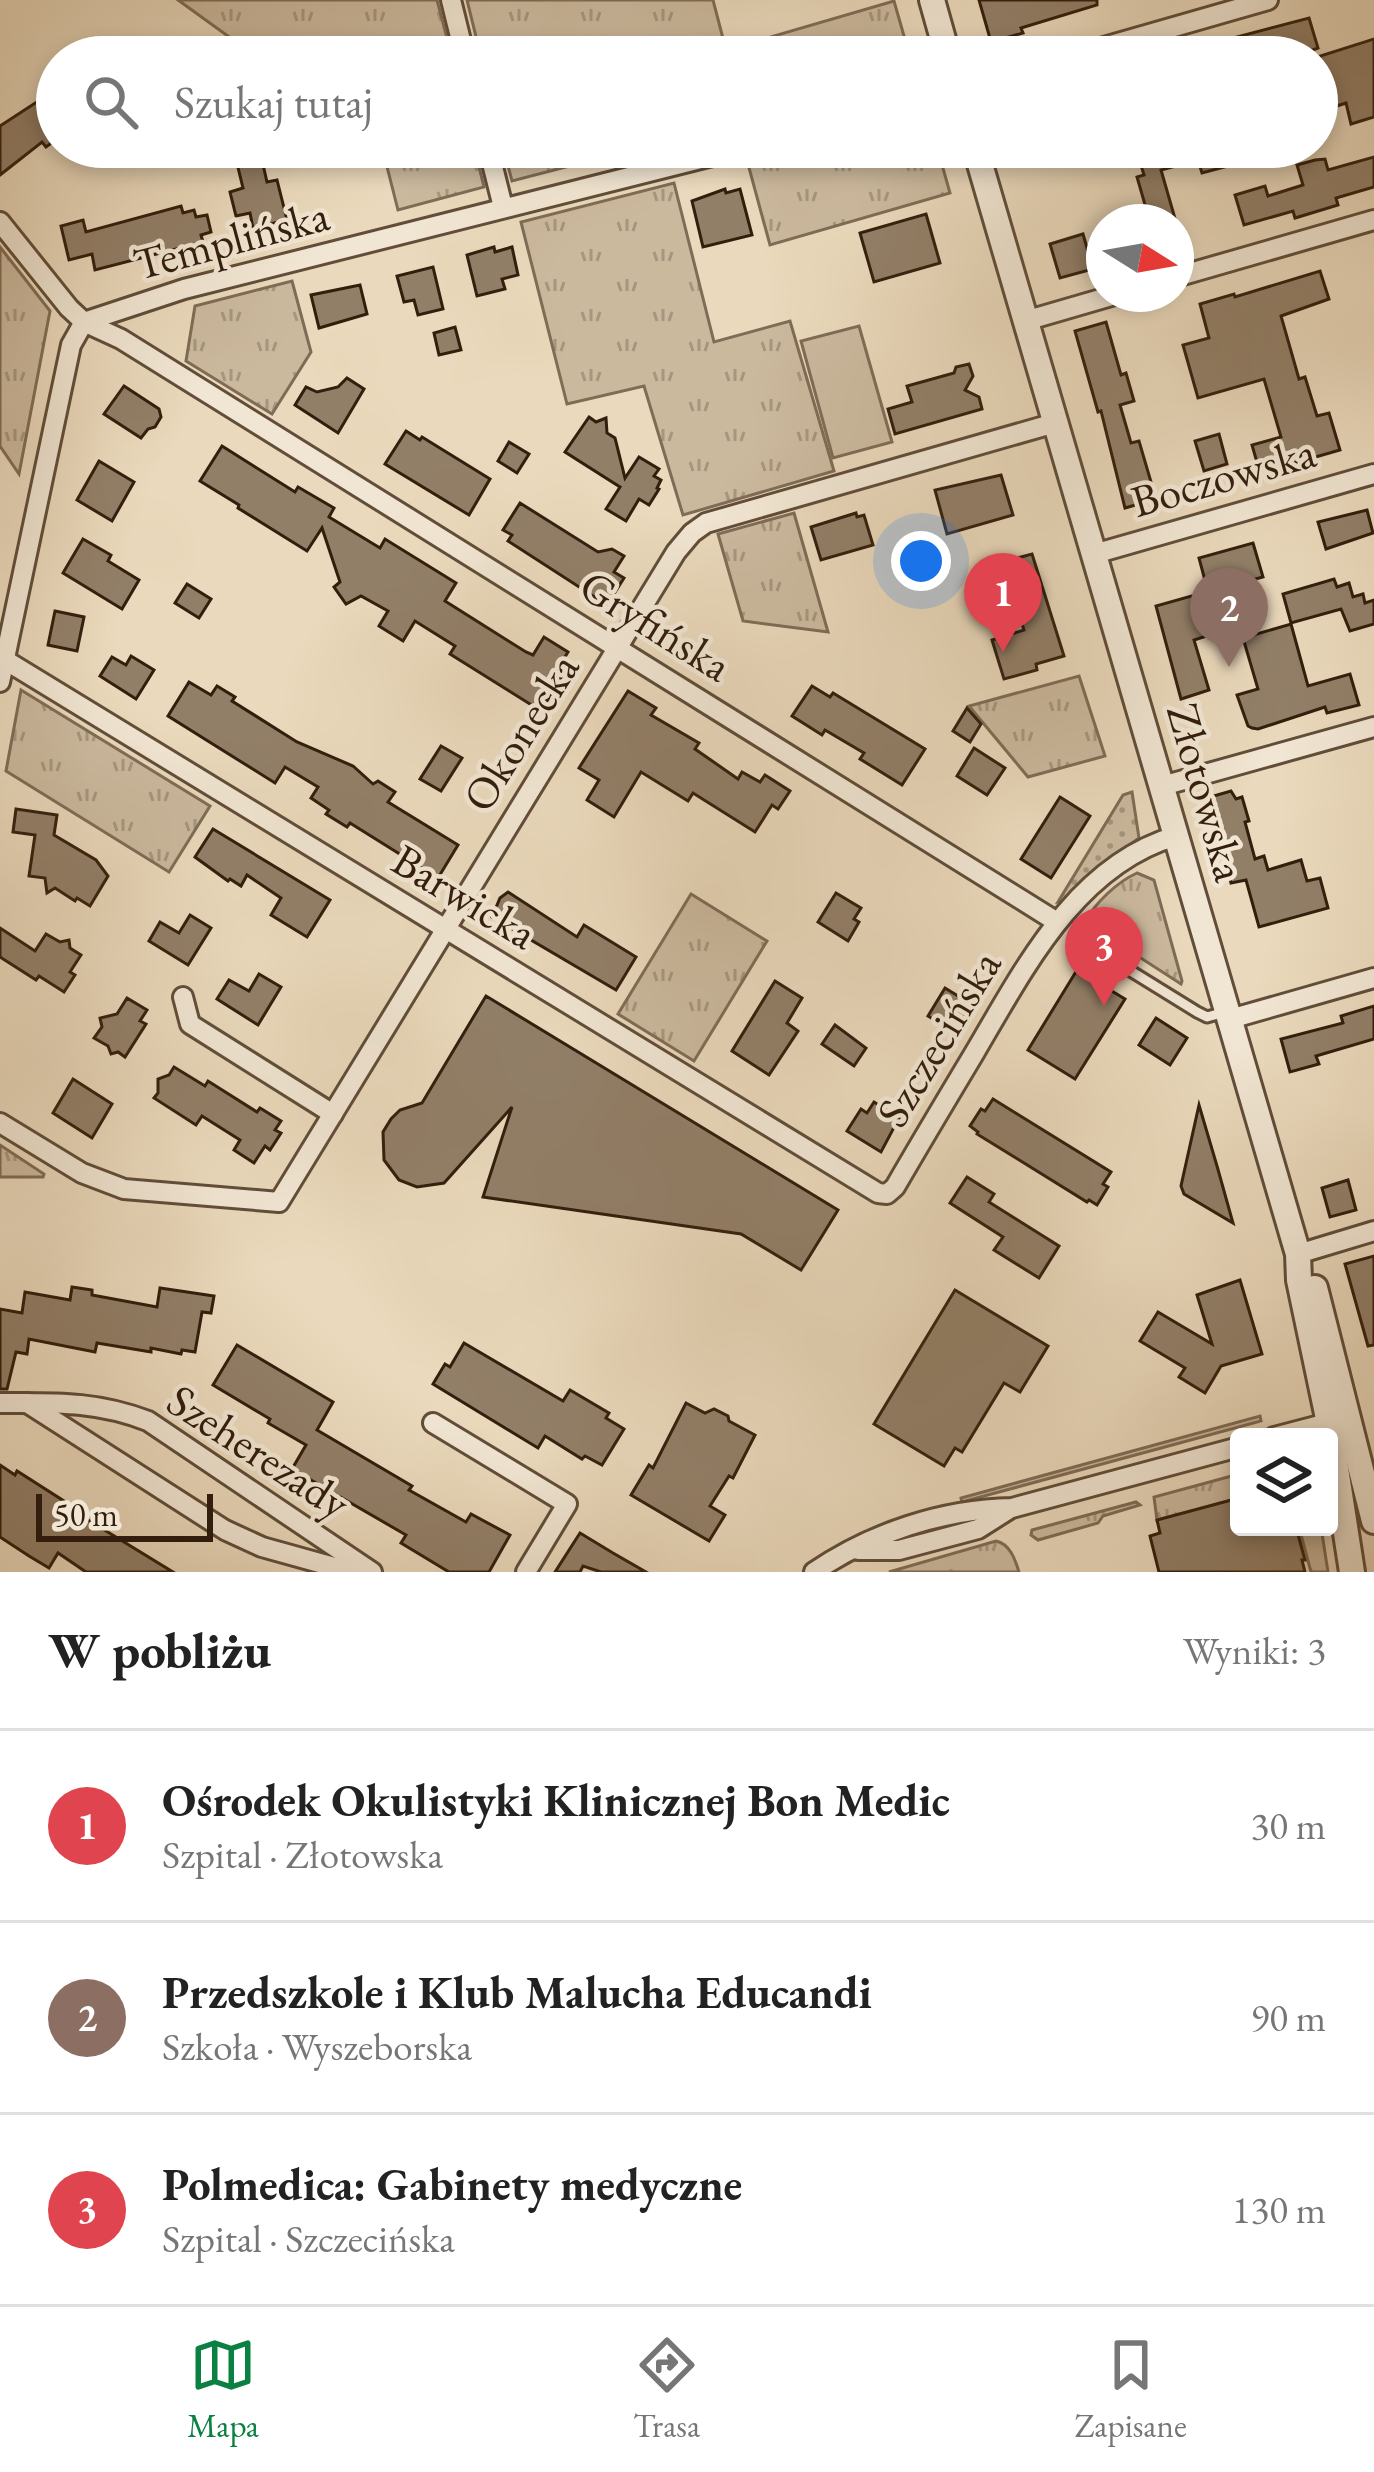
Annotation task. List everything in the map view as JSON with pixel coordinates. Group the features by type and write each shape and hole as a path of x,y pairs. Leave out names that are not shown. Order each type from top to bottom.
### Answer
{"street":[{"path":"451,0 460,36"},
{"path":"932,0 942,36"},
{"path":"1142,36 1268,0"},
{"path":"493,168 503,207"},
{"name":"Templińska","path":"84,322 184,290 662,168"},
{"name":"Złotowska","path":"981,168 1298,1254 1312,1278 1339,1420 1352,1572"},
{"path":"1194,272 1374,220"},
{"path":"0,222 84,322 70,345 0,682"},
{"path":"1025,320 1086,303"},
{"name":"Gryfińska","path":"84,322 121,339 1057,922"},
{"name":"Okonecka","path":"0,1124 82,1173 124,1189 279,1202 692,532 706,523 1055,423"},
{"name":"Boczowska","path":"1094,554 1374,474"},
{"name":"Barwicka","path":"4,659 873,1190 887,1194"},
{"path":"1162,786 1374,727"},
{"path":"1057,922 1124,858 1176,836"},
{"name":"Szczecińska","path":"887,1194 1057,922"},
{"path":"1229,1015 1374,978"},
{"path":"183,997 190,1024 333,1114"},
{"path":"1298,1254 1374,1231"},
{"name":"Szeherezady","path":"0,1402 88,1404 148,1421 372,1572"},
{"name":"Szeherezady","path":"27,1402 225,1530 262,1547 352,1572"},
{"path":"1308,1428 1339,1420"},
{"name":"Złotowska","path":"1339,1420 1374,1521"},
{"path":"433,1423 567,1504 526,1572"},
{"path":"814,1572 895,1530 975,1508 1012,1508 1230,1449"}],"lane":[{"path":"1078,939 1196,1012 1208,1017 1229,1015"}],"green space":[{"path":"178,0 437,0 446,36 228,36"},
{"path":"467,0 713,0 722,36 476,36"},
{"path":"894,1 904,36 774,36"},
{"path":"387,168 479,168 484,187 398,210"},
{"path":"509,168 562,168 512,181"},
{"path":"749,168 943,168 950,193 770,245"},
{"path":"674,183 714,342 790,321 834,471 683,515 644,386 567,404 521,222"},
{"path":"0,247 50,311 19,474 0,446"},
{"path":"292,281 311,352 272,414 186,361 195,306"},
{"path":"859,326 892,442 833,458 801,341"},
{"path":"794,513 828,632 743,621 718,534"},
{"path":"1079,676 1105,756 1028,777 969,706"},
{"path":"21,690 210,806 169,872 6,771"},
{"path":"1132,792 1139,838 1058,902 1123,795"},
{"path":"1137,873 1154,880 1181,984 1085,922 1107,894"},
{"path":"691,894 767,941 694,1061 618,1014"},
{"path":"0,1145 44,1174 43,1177 0,1177"},
{"path":"1260,1416 1261,1421 962,1502 961,1498"},
{"path":"1230,1476 1230,1500 1157,1520 1154,1497"},
{"path":"1136,1502 1140,1505 1103,1516 1098,1523 1038,1540 1031,1535 1032,1530"},
{"path":"1301,1536 1322,1536 1328,1572 1311,1572"},
{"path":"996,1541 1014,1557 1019,1572 889,1572"}],"building":[{"path":"979,0 1097,0 1097,5 1021,28 1023,33 989,36"},
{"path":"1309,18 1314,36 1241,36"},
{"path":"1374,39 1374,117 1351,124 1346,103 1338,106 1338,50"},
{"path":"36,103 36,147 0,175 0,126"},
{"path":"1374,157 1374,187 1336,198 1338,205 1295,218 1293,211 1244,225 1235,195 1265,186 1268,196 1303,185 1298,168 1338,167"},
{"path":"238,168 264,168 267,182 277,180 287,220 253,228 250,213 236,216 230,192 243,188"},
{"path":"1142,168 1168,168 1161,170 1171,204 1145,204 1137,177 1144,175"},
{"path":"725,189 726,193 740,189 752,235 703,247 692,201"},
{"path":"181,206 183,213 194,210 196,217 207,215 211,232 201,235 203,242 95,270 92,254 69,260 61,226 83,220 86,232"},
{"path":"926,214 940,263 874,282 860,233"},
{"path":"1083,234 1086,271 1060,278 1050,244"},
{"path":"494,247 495,252 512,247 518,275 502,279 505,289 477,296 467,255"},
{"path":"433,267 443,309 418,315 414,300 404,302 397,276"},
{"path":"1320,271 1329,299 1281,316 1299,379 1305,377 1317,416 1329,413 1340,450 1260,473 1252,445 1281,437 1264,379 1198,398 1183,345 1209,338 1200,304"},
{"path":"360,285 367,314 319,328 311,295"},
{"path":"1106,322 1134,401 1120,405 1131,443 1139,441 1156,499 1125,508 1075,331"},
{"path":"455,327 461,350 439,355 434,333"},
{"path":"969,364 973,376 965,390 979,397 982,409 895,434 888,409 912,402 907,386"},
{"path":"347,378 364,389 338,433 295,405 306,387 317,392 338,387"},
{"path":"124,386 159,409 161,417 155,427 141,438 104,414"},
{"path":"589,417 596,422 606,418 625,478 639,457 659,469 654,476 661,480 659,489 649,505 639,499 626,521 606,509 620,487 565,452"},
{"path":"406,431 490,479 469,515 385,464"},
{"path":"1219,434 1227,464 1204,471 1195,441"},
{"path":"509,442 529,454 517,473 498,461"},
{"path":"222,446 295,492 298,487 334,508 329,517 380,548 385,539 456,583 445,601 526,652 533,655 544,637 568,652 557,670 563,674 541,711 450,654 455,646 415,621 403,641 379,626 388,611 361,596 346,604 334,587 340,582 322,528 307,551 200,481"},
{"path":"99,461 134,482 112,521 77,500"},
{"path":"1001,475 1013,515 947,534 935,490"},
{"path":"520,503 598,552 612,549 624,556 614,572 624,578 607,605 508,541 512,535 503,530"},
{"path":"1367,510 1373,533 1326,549 1318,522"},
{"path":"856,513 857,517 864,515 873,545 821,560 811,527"},
{"path":"83,539 111,555 108,561 139,580 122,609 63,573"},
{"path":"1253,543 1263,577 1208,592 1199,558"},
{"path":"1032,554 1064,656 1004,679 992,640 1024,630 999,563"},
{"path":"1334,579 1337,587 1349,583 1353,597 1363,594 1365,603 1374,600 1374,624 1350,631 1341,609 1291,623 1283,594"},
{"path":"187,584 211,599 199,618 175,603"},
{"path":"1202,593 1213,634 1194,640 1209,690 1181,699 1156,606"},
{"path":"55,611 84,617 77,651 48,645"},
{"path":"1291,624 1308,686 1350,674 1359,705 1327,713 1325,707 1252,728 1237,695 1258,689 1243,638"},
{"path":"131,656 154,670 136,699 100,676 112,657 126,665"},
{"path":"189,682 211,695 217,686 235,697 232,701 297,742 353,766 373,784 378,781 395,792 388,802 458,845 438,878 350,823 347,827 326,814 329,810 311,798 318,787 285,767 275,783 168,716"},
{"path":"812,686 830,697 833,693 925,749 902,785 860,759 864,753 792,716"},
{"path":"628,691 656,708 651,715 699,743 695,749 738,779 742,772 760,782 765,775 790,791 778,809 772,805 755,832 693,793 688,801 641,772 614,817 587,800 599,780 579,768"},
{"path":"967,708 981,724 970,742 953,731"},
{"path":"441,746 462,758 441,791 420,779"},
{"path":"974,748 1005,768 987,795 957,776"},
{"path":"1231,791 1236,799 1242,797 1255,859 1264,856 1268,870 1301,860 1307,881 1320,878 1328,908 1259,927 1246,880 1231,883 1210,797"},
{"path":"1060,797 1090,816 1051,878 1021,859"},
{"path":"16,809 57,815 54,835 96,860 108,876 90,906 55,888 47,893 45,878 29,876 35,835 13,832"},
{"path":"213,829 330,900 307,937 271,915 281,898 247,875 241,886 228,881 195,857"},
{"path":"508,892 577,937 584,925 636,957 616,990 492,917"},
{"path":"836,893 861,908 848,941 818,922"},
{"path":"190,915 211,928 188,965 149,941 160,922 179,933"},
{"path":"0,928 35,951 46,934 60,942 69,940 70,948 81,955 64,992 0,957"},
{"path":"1077,970 1125,999 1075,1079 1028,1050"},
{"path":"259,974 281,987 258,1025 217,999 229,980 249,991"},
{"path":"775,981 802,998 787,1023 798,1031 769,1075 732,1051"},
{"path":"945,988 971,1004 954,1032 928,1016"},
{"path":"486,996 838,1210 801,1270 741,1234 483,1197 512,1107 444,1183 417,1187 399,1180 384,1160 383,1132 400,1110 422,1103"},
{"path":"127,998 147,1010 140,1021 146,1024 125,1057 111,1054 108,1046 94,1038 102,1027 100,1018 117,1014"},
{"path":"1374,1006 1374,1039 1316,1056 1319,1064 1290,1072 1281,1039 1343,1023 1341,1016"},
{"path":"1156,1018 1187,1038 1170,1065 1139,1045"},
{"path":"835,1025 866,1048 854,1066 822,1044"},
{"path":"174,1067 281,1121 275,1130 281,1133 270,1150 265,1146 254,1163 234,1150 240,1140 202,1116 196,1125 154,1098 158,1079"},
{"path":"73,1079 112,1104 92,1138 53,1113"},
{"path":"993,1099 1111,1172 1097,1205 977,1134 970,1126"},
{"path":"874,1102 899,1118 881,1152 847,1131 861,1109 867,1113"},
{"path":"1199,1105 1233,1223 1184,1194 1181,1186"},
{"path":"967,1177 994,1194 989,1202 1059,1246 1039,1278 994,1250 1003,1237 950,1203"},
{"path":"1348,1180 1356,1210 1330,1217 1322,1188"},
{"path":"1374,1256 1374,1345 1368,1346 1345,1264"},
{"path":"1240,1280 1262,1354 1221,1366 1205,1393 1179,1377 1185,1368 1140,1341 1158,1312 1212,1344 1197,1295"},
{"path":"72,1287 157,1307 160,1288 214,1296 211,1313 202,1312 195,1352 151,1348 151,1352 97,1343 95,1352 29,1339 27,1354 16,1352 7,1389 0,1389 0,1309 22,1313 25,1292 70,1300"},
{"path":"955,1290 1048,1346 1020,1392 1004,1383 962,1452 955,1448 944,1466 874,1424"},
{"path":"464,1343 563,1401 570,1390 609,1413 606,1418 624,1429 602,1465 585,1456 582,1459 545,1436 538,1448 433,1384"},
{"path":"237,1345 333,1402 317,1430 466,1522 471,1514 510,1535 489,1572 449,1572 401,1543 406,1535 292,1469 306,1445 213,1385"},
{"path":"686,1403 705,1413 714,1409 755,1435 733,1478 729,1476 710,1506 725,1515 709,1541 631,1495 649,1465 653,1468"},
{"path":"0,1465 15,1475 17,1471 173,1572 86,1572 58,1553 49,1568 29,1556 0,1537"},
{"path":"1230,1500 1230,1536 1298,1536 1305,1572 1159,1572 1150,1536 1160,1533 1157,1520"},
{"path":"580,1533 646,1572 601,1572 583,1566 580,1572 555,1572"}],"place":[{"name":"Ośrodek Okulistyki Klinicznej Bon Medic","path":"1003,652"},
{"name":"Przedszkole i Klub Malucha Educandi","path":"1229,667"},
{"name":"Polmedica: Gabinety medyczne","path":"1104,1006"}]}
